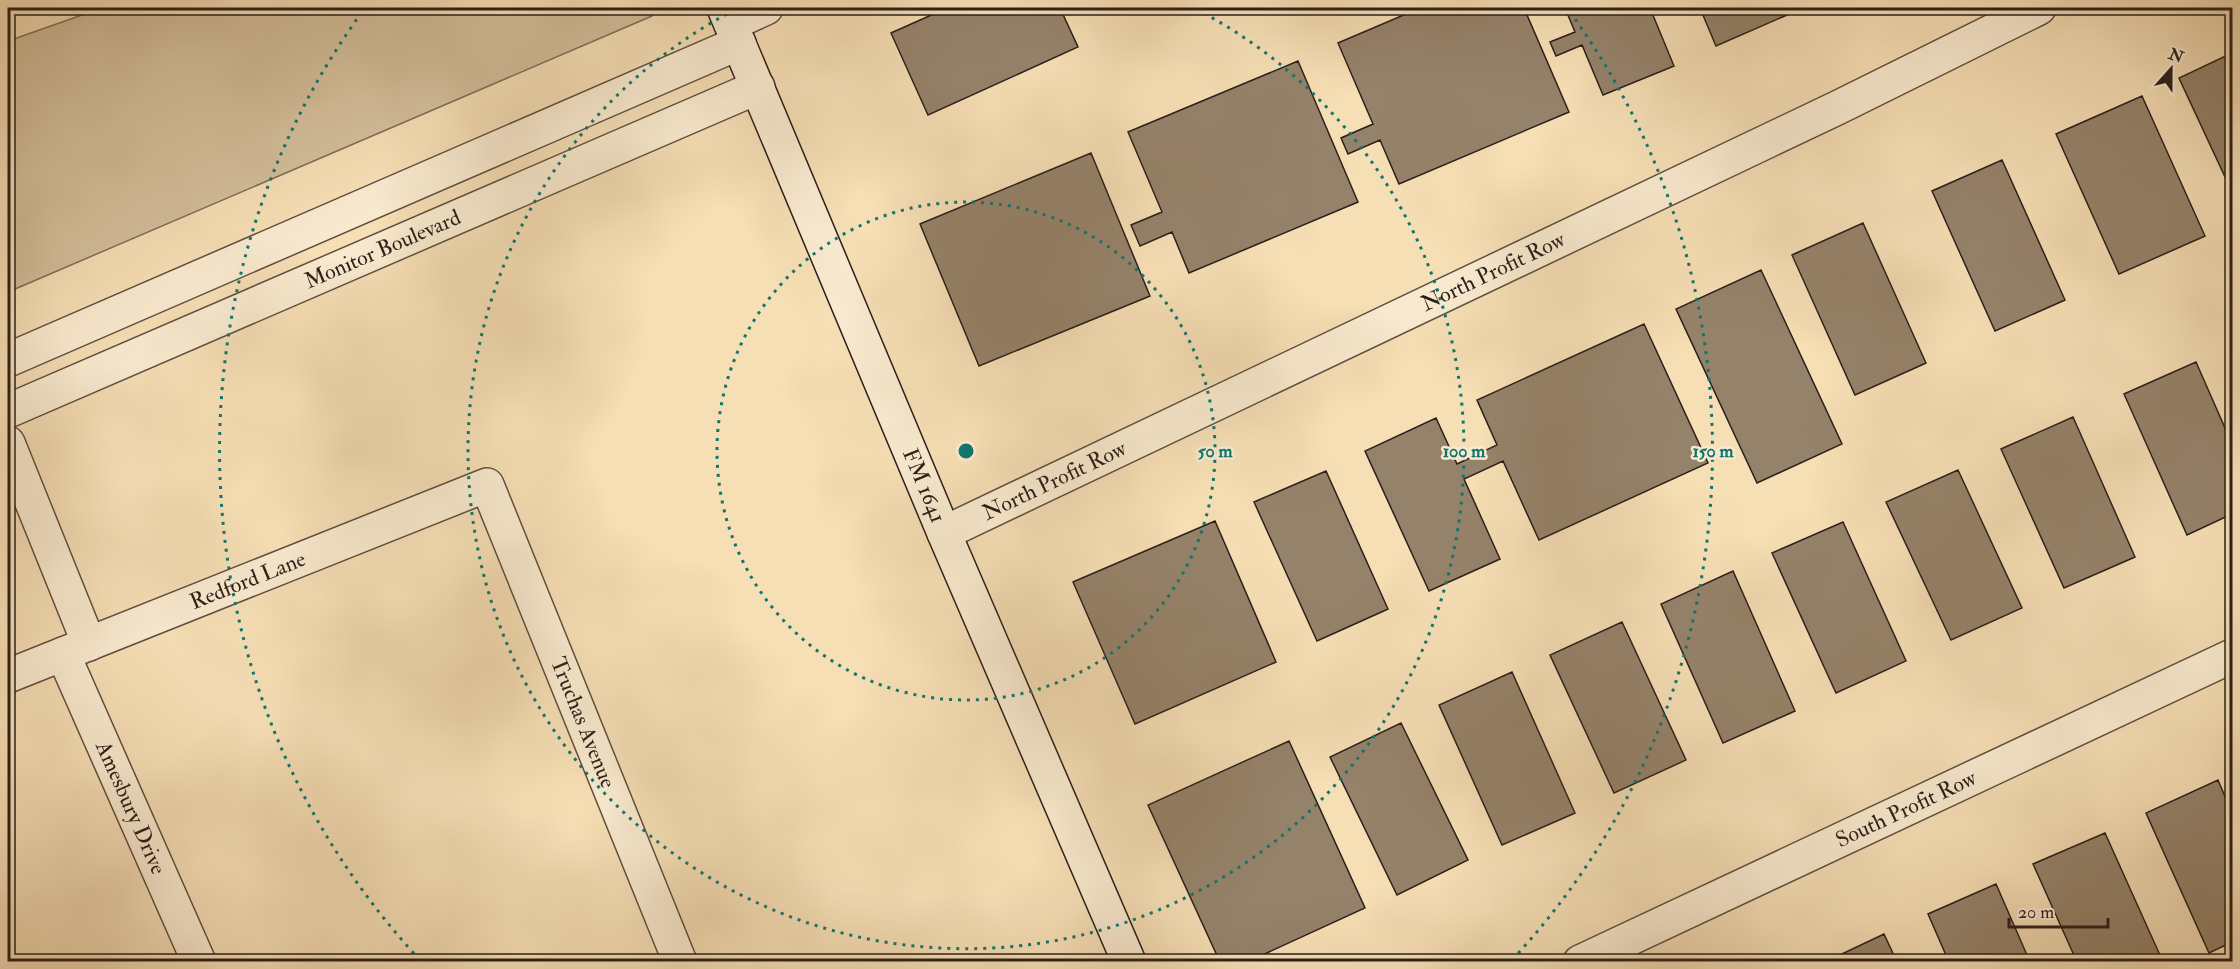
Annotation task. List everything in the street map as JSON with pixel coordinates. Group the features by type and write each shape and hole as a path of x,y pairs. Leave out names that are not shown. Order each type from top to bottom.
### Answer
{"street":[{"path":"8,360 766,8"},
{"name":"North Profit Row","path":"944,533 1837,108 2039,8"},
{"name":"FM 1641","path":"731,24 944,533 1129,962"},
{"name":"Monitor Boulevard","path":"8,411 758,87"},
{"name":"Amesbury Drive","path":"8,443 76,649 199,962"},
{"name":"Redford Lane","path":"8,676 487,485"},
{"name":"Truchas Avenue","path":"487,485 680,962"},
{"name":"South Profit Row","path":"1580,962 2232,656"}],"shaded area":[{"path":"102,8 649,8 652,16 8,292 8,41"}],"building":[{"path":"947,8 1060,8 1078,47 928,115 891,33"},
{"path":"1420,8 1524,8 1569,112 1399,184 1380,140 1348,154 1341,138 1373,124 1338,43"},
{"path":"1565,8 1650,8 1674,66 1603,95 1582,45 1556,56 1550,42 1575,32"},
{"path":"1700,8 1784,8 1787,15 1716,46"},
{"path":"2232,53 2232,192 2179,78"},
{"path":"1298,61 1358,202 1189,273 1172,232 1140,246 1131,225 1162,212 1128,132"},
{"path":"2142,96 2205,236 2119,274 2056,134"},
{"path":"1091,153 1150,296 979,366 920,224"},
{"path":"2002,160 2065,300 1995,331 1932,191"},
{"path":"1863,223 1926,363 1855,395 1792,255"},
{"path":"1761,270 1842,444 1757,483 1676,309"},
{"path":"1644,324 1708,463 1539,540 1503,461 1464,479 1500,559 1429,591 1365,451 1436,418 1457,464 1497,445 1477,400"},
{"path":"2196,362 2232,444 2232,514 2187,535 2124,394"},
{"path":"2073,417 2135,557 2064,588 2001,449"},
{"path":"1958,470 2022,608 1951,640 1886,502"},
{"path":"1326,471 1388,609 1317,641 1254,502"},
{"path":"1215,521 1276,662 1135,724 1073,582"},
{"path":"1843,522 1906,661 1836,693 1772,553"},
{"path":"1733,571 1795,711 1723,743 1661,604"},
{"path":"1622,622 1686,760 1614,793 1550,655"},
{"path":"1512,672 1575,813 1502,845 1439,705"},
{"path":"1401,723 1468,860 1397,895 1330,757"},
{"path":"1289,741 1365,908 1247,962 1220,962 1148,805"},
{"path":"2218,780 2232,813 2232,942 2209,953 2146,813"},
{"path":"2105,833 2163,962 2077,962 2033,864"},
{"path":"1996,884 2030,962 1949,962 1928,914"},
{"path":"1884,934 1897,962 1825,962"}]}
